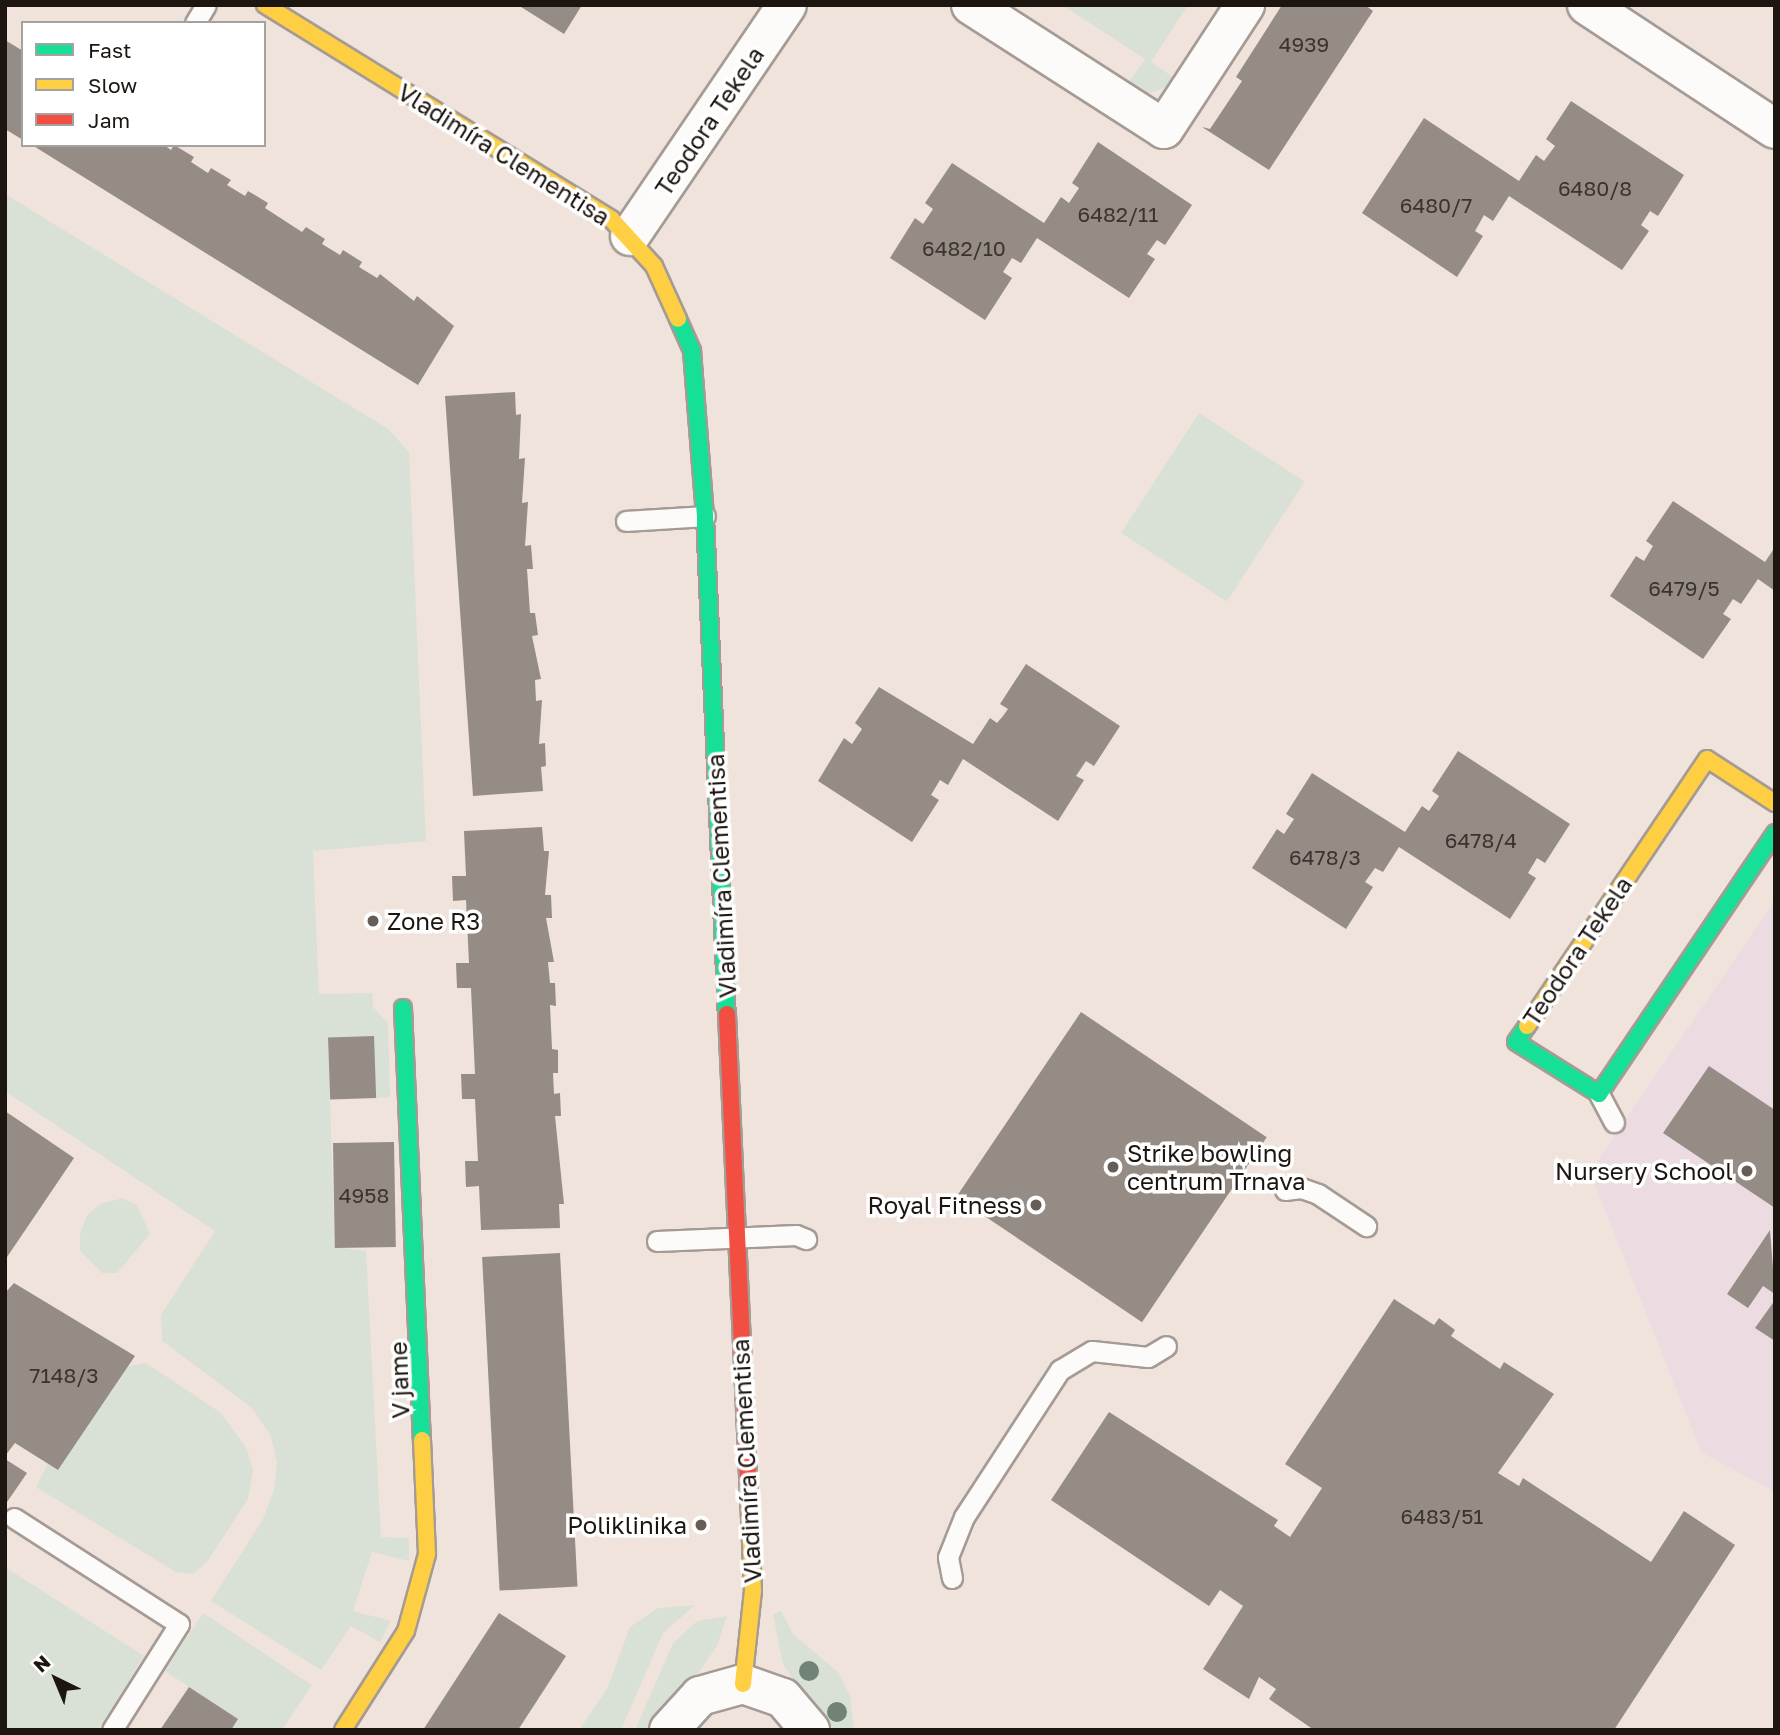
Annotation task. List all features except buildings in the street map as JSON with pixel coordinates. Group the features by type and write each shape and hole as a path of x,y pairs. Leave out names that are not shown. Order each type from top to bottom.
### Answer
{"street":[{"name":"Vladimíra Clementisa","path":"265,5 588,204 630,236 669,290 692,351 705,516 753,1591 743,1684"},
{"name":"Teodora Tekela","path":"630,236 787,5"},
{"path":"971,5 1164,129 1245,5"},
{"path":"1587,5 1775,129"},
{"name":"Teodora Tekela","path":"1599,1094 1516,1042 1707,759 1775,803"},
{"path":"1599,1094 1775,833"},
{"name":"V jame","path":"343,1730 406,1631 427,1554 403,1008"},
{"path":"669,1730 700,1696 743,1684 783,1698 810,1730"}],"lane":[{"path":"196,21 206,5"},
{"path":"626,521 705,516"},
{"path":"1599,1094 1614,1122"},
{"path":"1285,1190 1301,1188 1318,1194 1366,1226"},
{"path":"657,1241 737,1236 806,1239"},
{"path":"952,1577 948,1557 964,1517 1060,1370 1092,1352 1148,1357 1166,1346"},
{"path":"14,1518 179,1624 112,1730"}],"shaded area":[{"path":"1062,5 1188,5 1151,62 1176,79 1172,85 1145,95 1127,85 1145,59"},
{"path":"5,194 388,429 409,452 426,841 313,851 319,994 372,993 373,1007 388,1023 390,1097 376,1098 328,1038 335,1247 366,1251 381,1537 409,1538 409,1561 372,1552 353,1611 391,1621 380,1642 351,1626 321,1670 211,1601 263,1519 274,1490 277,1462 271,1436 252,1408 162,1341 161,1315 215,1231 5,1091"},
{"path":"1199,413 1305,482 1227,602 1121,533"},
{"path":"1775,900 1775,1492 1701,1452 1590,1172"},
{"path":"123,1198 137,1205 150,1234 117,1273 102,1273 80,1251 80,1234 87,1215 100,1204"},
{"path":"146,1363 221,1413 247,1449 253,1470 248,1499 207,1562 193,1574 176,1572 36,1487 48,1463 59,1469 129,1366"},
{"path":"5,1567 144,1656 98,1730 5,1730"},
{"path":"695,1605 663,1633 621,1730 579,1730 607,1689 630,1627 658,1608"},
{"path":"781,1611 793,1634 839,1673 850,1696 854,1730 826,1730 783,1664 773,1614"},
{"path":"203,1613 312,1685 282,1730 231,1730 238,1719 165,1671"},
{"path":"727,1616 717,1646 699,1672 658,1711 651,1730 635,1730 673,1643 697,1621"}],"traffic: fast":[{"path":"678,319 692,351 705,516 727,1014"},
{"path":"1527,1026 1516,1042 1599,1094 1775,833"},
{"path":"403,1008 422,1440"}],"traffic: slow":[{"path":"265,5 611,219 654,266 678,319"},
{"path":"1527,1026 1707,759 1775,803"},
{"path":"343,1730 406,1631 427,1554 422,1440"},
{"path":"743,1684 753,1591 749,1494"}],"traffic: jam":[{"path":"727,1014 749,1494"}],"place":[{"name":"Zone R3","path":"373,921"},
{"name":"Strike bowling centrum Trnava","path":"1113,1167"},
{"name":"Nursery School","path":"1747,1171"},
{"name":"Royal Fitness","path":"1036,1205"},
{"name":"Poliklinika","path":"701,1525"}]}
